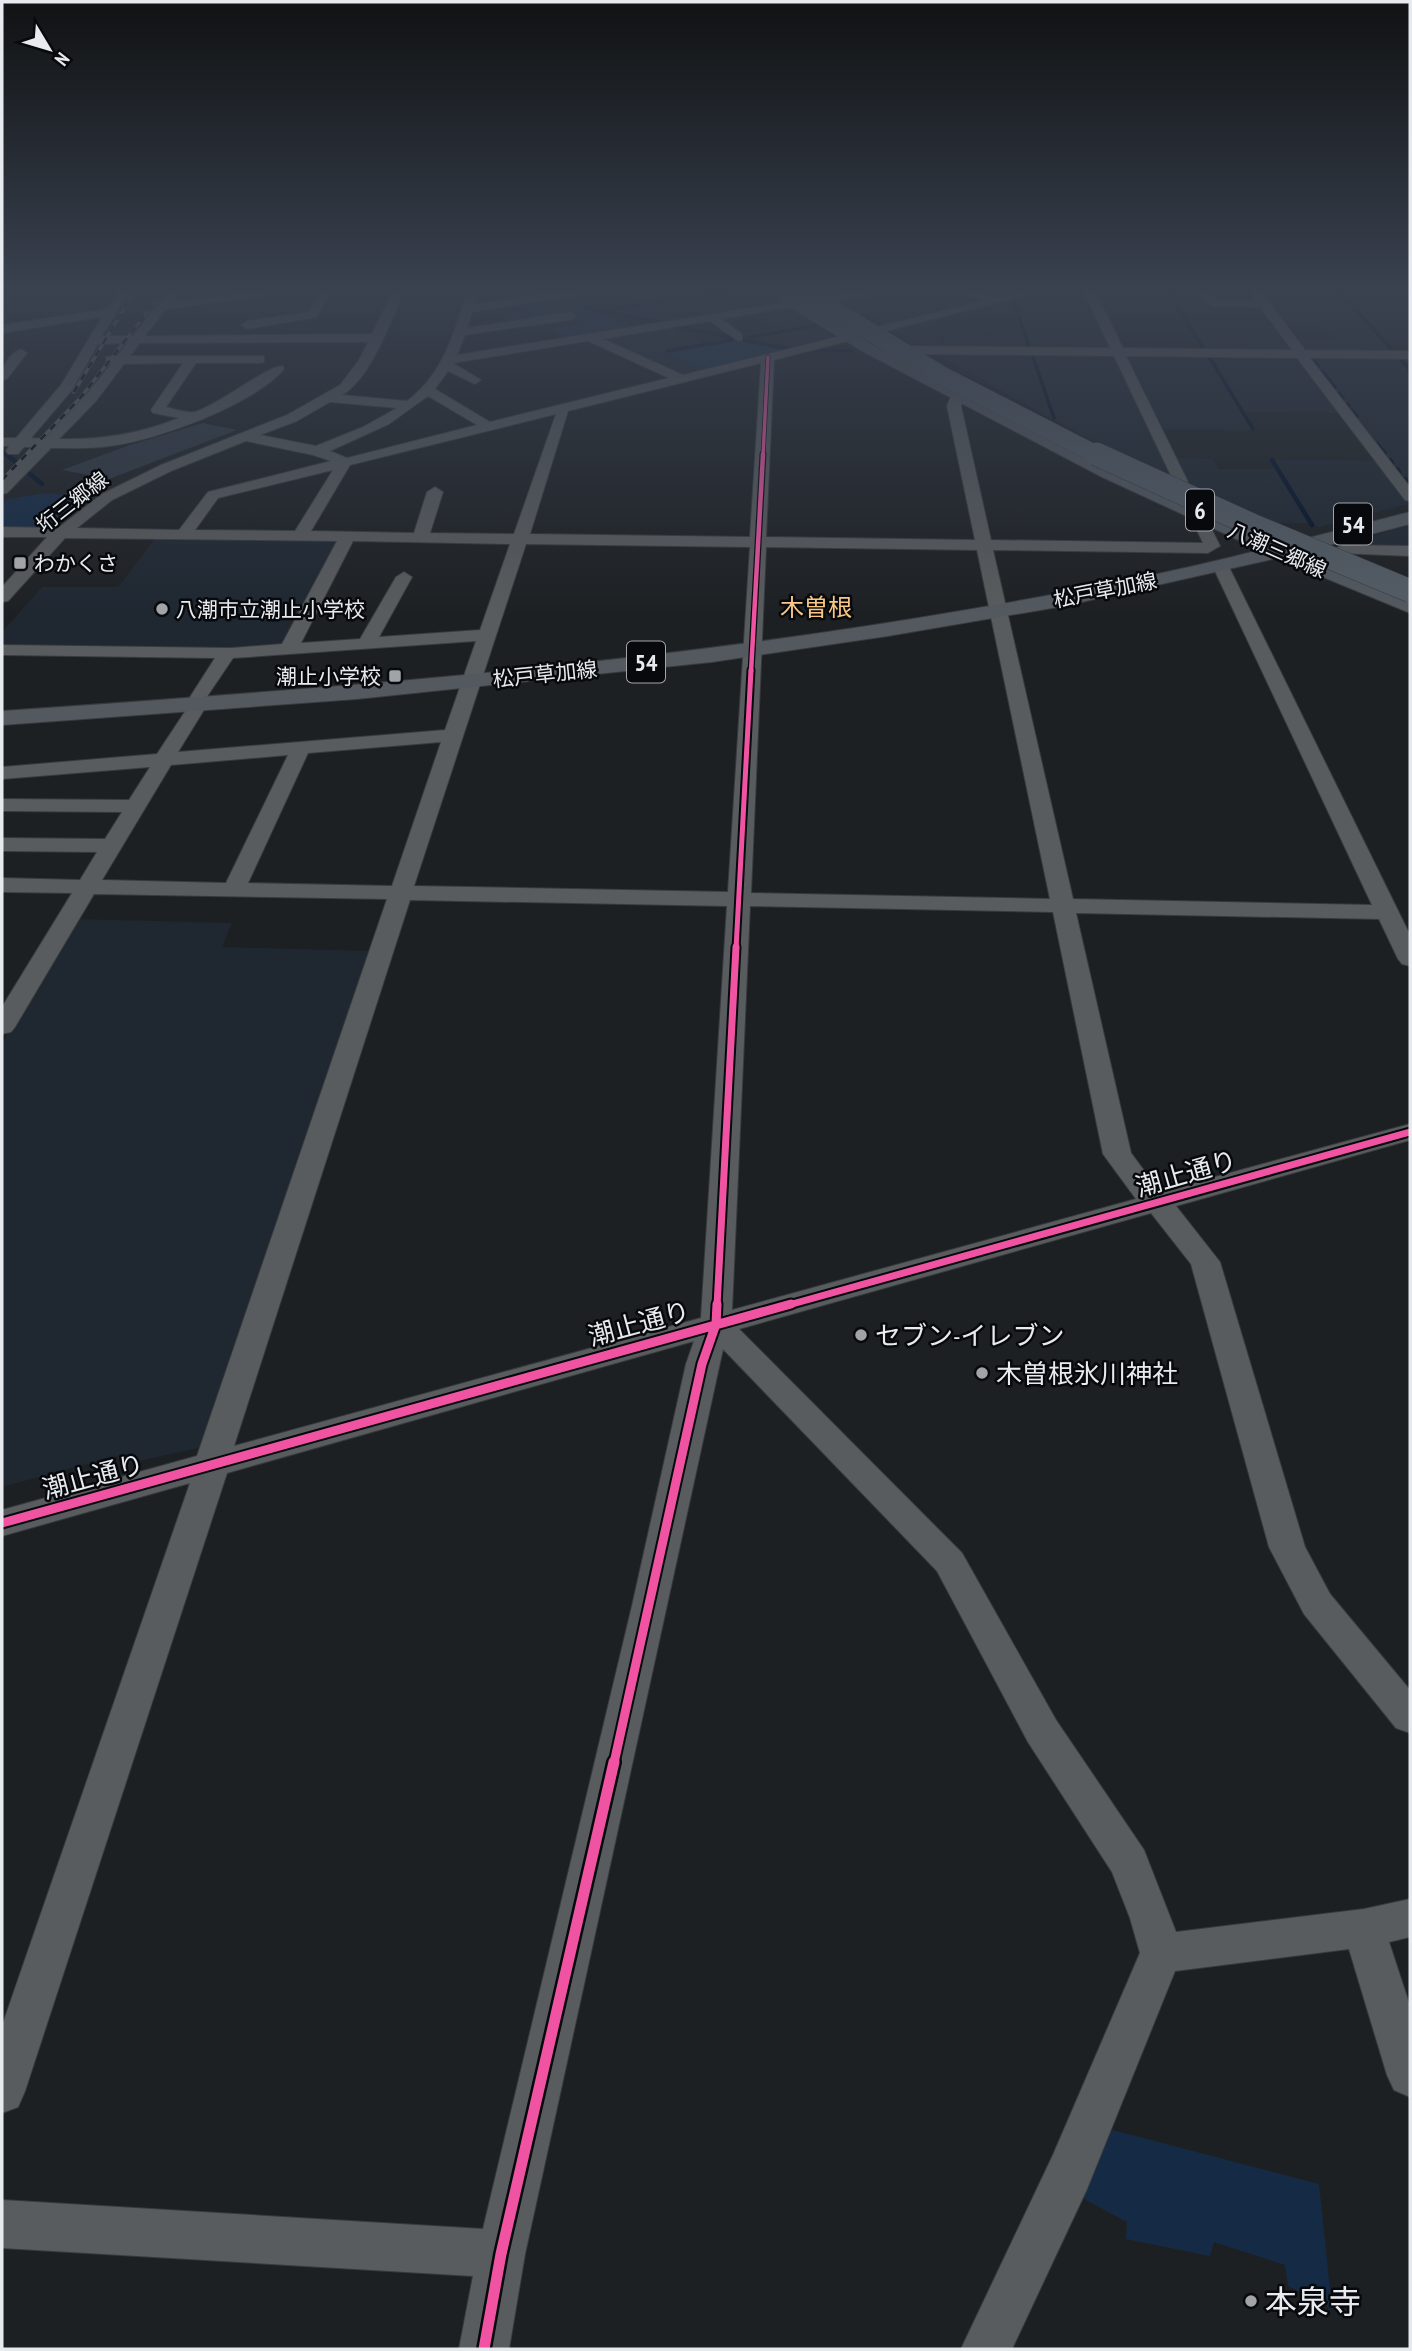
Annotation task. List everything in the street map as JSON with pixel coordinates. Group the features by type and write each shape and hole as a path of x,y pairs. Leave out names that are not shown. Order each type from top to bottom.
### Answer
{"highway":[{"name":"6","path":"966,397 1189,505 1410,596"}],"main road":[{"name":"八潮三郷線","path":"957,397 1198,515 1410,586"},
{"path":"1001,397 1178,487 1207,508 1410,596"},
{"name":"松戸草加線","path":"2,718 473,677 752,644 999,606 1221,567 1410,510"},
{"name":"松戸草加線","path":"999,606 1156,571 1290,546 1410,518"},
{"name":"八潮三郷線","path":"1290,546 1410,607"},
{"name":"松戸草加線","path":"2,709 198,701"}],"street":[{"path":"9,449 59,397"},
{"path":"2,490 89,397"},
{"path":"167,397 158,410 217,421"},
{"path":"9,449 49,442 109,442 132,438 234,397"},
{"path":"404,421 408,405 418,397"},
{"path":"438,397 489,427"},
{"path":"184,534 213,495 611,397"},
{"path":"484,2349 501,2254 650,1606 702,1364 716,1324 765,397"},
{"path":"957,397 954,406 1117,1154 1205,1262 1287,1547 1317,1604 1410,1717"},
{"path":"1140,397 1181,482 1178,487 1151,494"},
{"path":"1334,397 1410,497"},
{"path":"331,398 408,405"},
{"name":"垳三郷線","path":"2,597 62,532 83,514 125,486 244,431 264,429 331,398"},
{"path":"2,2091 563,411 558,410"},
{"path":"317,451 404,421 436,440"},
{"path":"244,431 317,451 345,462"},
{"path":"300,534 345,462"},
{"path":"421,536 435,492"},
{"path":"2,532 1208,548 1212,546 1198,515"},
{"path":"289,648 348,535"},
{"path":"1344,550 1410,551"},
{"path":"1221,567 1395,911 1410,959"},
{"path":"366,644 404,577"},
{"path":"2,650 227,653 488,635"},
{"path":"2,1027 227,653"},
{"path":"2,773 453,735"},
{"path":"234,889 299,747"},
{"path":"2,805 134,806"},
{"path":"2,844 110,846"},
{"path":"2,885 1063,907 1395,911"},
{"path":"2,979 30,980"},
{"name":"潮止通り","path":"2,1523 1410,1132"},
{"path":"716,1324 950,1562 1042,1731 1129,1863 1151,1918 1161,1953 1070,2172 986,2349"},
{"path":"1161,1953 1364,1928 1410,1918"},
{"path":"1364,1928 1410,2075"},
{"path":"2,2224 501,2254"}],"shaded area":[{"path":"1012,397 1135,397 1174,478 1084,437"},
{"path":"1146,397 1329,397 1341,413 1245,412 1255,430 1161,429"},
{"path":"1338,397 1410,397 1410,491"},
{"path":"1175,458 1213,459 1218,469 1274,469 1269,459 1377,461 1409,504 1319,527 1308,523 1272,523 1188,484"},
{"path":"46,493 85,497 46,527 2,528 2,500"},
{"path":"1410,525 1410,548 1343,547 1343,545"},
{"name":"八潮市立潮止小学校","path":"156,537 340,539 283,644 228,649 2,645 2,632 42,587 118,587"},
{"path":"75,919 232,923 222,947 370,951 207,1446 121,1465 117,1456 2,1487 2,1043"},
{"path":"1101,2127 1319,2184 1332,2309 1288,2286 1285,2265 1214,2242 1210,2256 1126,2239 1127,2222 1073,2193"}],"building":[{"path":"203,423 237,430 109,479 62,470 130,445"}],"waterway":[{"path":"1047,397 1054,418"},
{"path":"1233,397 1253,429"},
{"path":"1352,410 1357,416"},
{"path":"1377,443 1385,453"},
{"path":"2,451 8,456"},
{"path":"6,454 42,484"},
{"path":"1272,460 1312,525"},
{"path":"1405,479 1408,484"}],"railway":[{"path":"2,480 81,397"}],"cycle path":[{"path":"484,2349 501,2254 650,1606 702,1364 716,1324 766,397"},
{"path":"2,1523 1410,1132"}],"place":[{"name":"わかくさ","path":"20,563"},
{"name":"八潮市立潮止小学校","path":"162,609"},
{"name":"潮止小学校","path":"395,676"},
{"name":"セブン-イレブン","path":"861,1335"},
{"name":"木曽根氷川神社","path":"982,1373"},
{"name":"本泉寺","path":"1251,2301"}],"district":[{"name":"木曽根","path":"816,607"}]}
